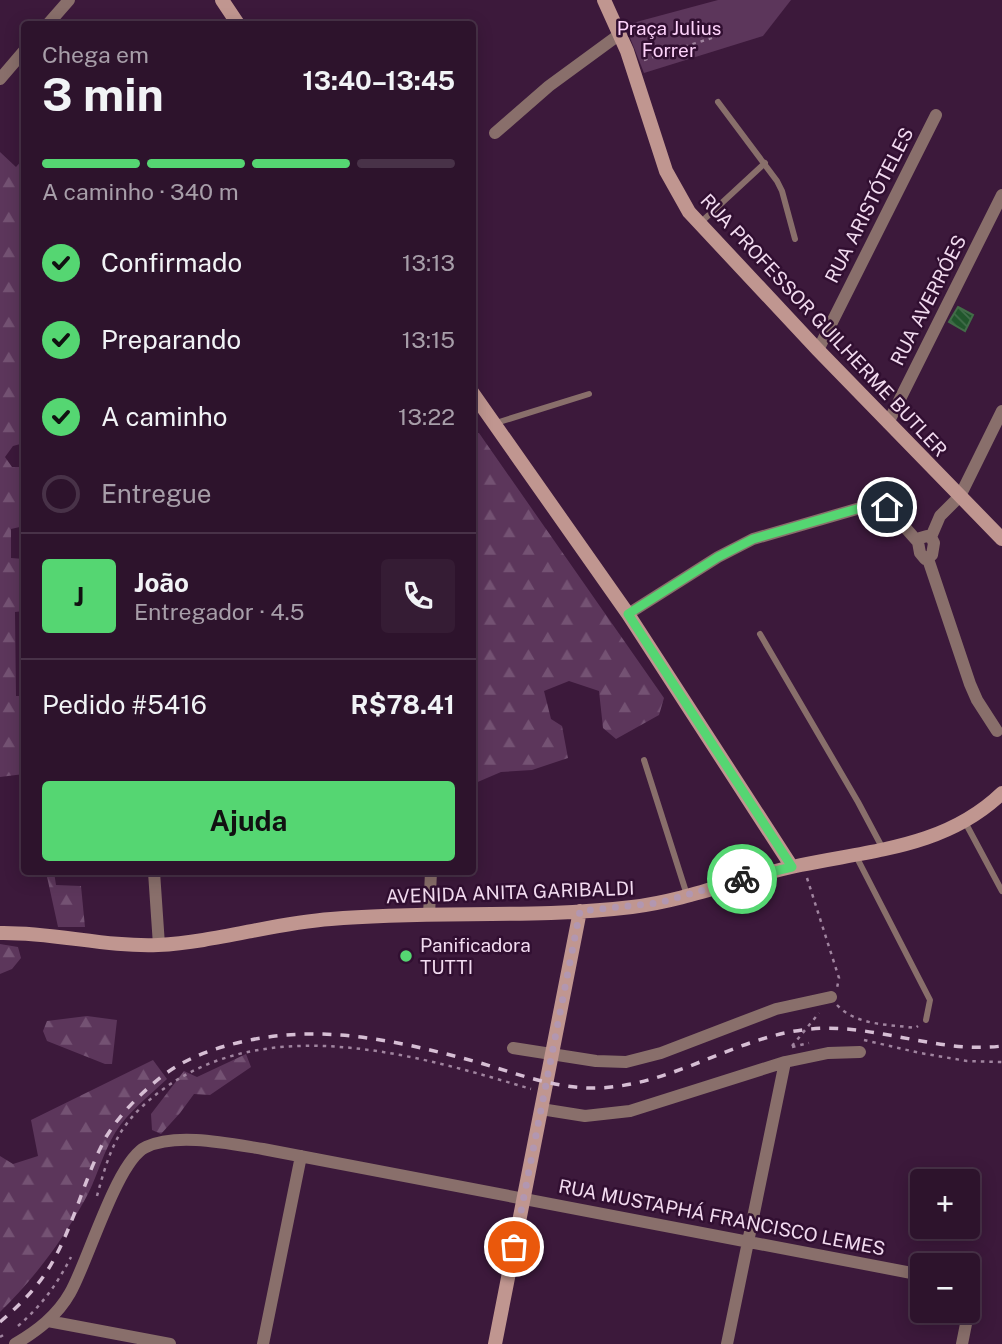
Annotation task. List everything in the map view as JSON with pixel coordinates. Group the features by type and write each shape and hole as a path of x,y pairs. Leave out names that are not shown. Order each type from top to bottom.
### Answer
{"main road":[{"path":"222,0 236,21"},
{"name":"RUA PROFESSOR GUILHERME BUTLER","path":"604,0 632,65 666,171 680,200 699,224 888,423 1002,539"},
{"path":"476,398 628,614 797,866"},
{"name":"AVENIDA ANITA GARIBALDI","path":"0,933 159,945 211,939 313,920 635,907 746,877 884,851 929,838 965,821 1002,793"},
{"path":"495,1344 580,911"}],"street":[{"path":"51,21 69,0"},
{"path":"495,134 549,86 620,34"},
{"path":"0,79 21,54"},
{"name":"RUA ARISTÓTELES","path":"818,349 936,115"},
{"name":"RUA AVERRÓES","path":"888,423 1002,195"},
{"path":"928,559 934,547 931,537 940,516 960,496 1002,411"},
{"path":"628,614 718,557 753,539 874,504 887,507 918,542 922,557 928,559"},
{"path":"918,542 923,537 931,537"},
{"path":"928,559 970,684 997,731"},
{"path":"154,875 159,945"},
{"path":"429,915 431,875"},
{"path":"513,1048 605,1062 635,1060 776,1009 831,997"},
{"path":"541,1109 585,1116 630,1111 785,1062 828,1053 860,1052"},
{"path":"727,1344 785,1062"},
{"name":"RUA MUSTAPHÁ FRANCISCO LEMES","path":"48,1321 69,1295 127,1167 143,1148 164,1141 210,1141 301,1156 910,1273"},
{"path":"263,1344 301,1156"},
{"path":"12,1338 35,1338 48,1321 170,1344"},
{"path":"962,1344 965,1323"}],"lane":[{"path":"718,102 765,163 782,191 795,239"},
{"path":"699,224 765,163"},
{"path":"494,424 589,394"},
{"path":"760,634 884,851"},
{"path":"644,760 687,895"},
{"path":"965,821 1002,891"},
{"path":"856,856 930,1000 926,1020"}],"path":[{"path":"632,65 724,34"},
{"path":"785,1062 792,1047 831,997 838,986 839,978 797,866"},
{"path":"831,997 848,1016 864,1021 915,1028 926,1020"},
{"path":"95,1202 117,1139 135,1114 159,1091 191,1071 229,1057 300,1045 342,1046 427,1061 534,1090"},
{"path":"17,1328 41,1306 75,1251"},
{"path":"0,1337 12,1338"}],"green space":[{"name":"Praça Julius Forrer","path":"718,0 791,0 763,36 644,73 625,25"},
{"path":"0,152 16,167 21,161 21,444 13,446 5,457 12,467 21,467 21,527 11,529 11,558 21,559 21,611 15,612 16,696 21,696 21,774 0,777"},
{"path":"476,433 479,433 664,698 659,715 616,739 603,728 599,691 569,681 544,691 551,719 562,726 568,758 532,770 501,772 476,783"},
{"path":"47,875 54,875 56,885 81,886 85,927 58,927"},
{"path":"0,944 18,947 21,958 12,969 0,974"},
{"path":"87,1016 117,1020 112,1064 105,1064 47,1041 43,1031 47,1021"},
{"path":"246,1054 251,1067 210,1095 194,1094 161,1134 152,1130 151,1114 184,1071 197,1077"},
{"path":"153,1060 167,1079 120,1125 89,1192 70,1225 37,1271 0,1312 0,1156 13,1164 38,1156 31,1120"}],"building":[{"path":"958,307 973,315 965,331 949,322"}],"railway":[{"path":"0,1322 30,1294 48,1270 68,1231 106,1137 124,1112 170,1070 199,1055 230,1045 301,1034 360,1037 419,1047 551,1083 582,1088 625,1085 652,1079 756,1041 810,1029 858,1030 954,1046 1002,1046"}],"way so far":[{"path":"514,1247 580,911 658,903 742,879"}],"place":[{"name":"Panificadora TUTTI","path":"406,956"}],"route":[{"path":"742,879 792,867 628,614 718,557 753,539 874,504 887,507"}]}
